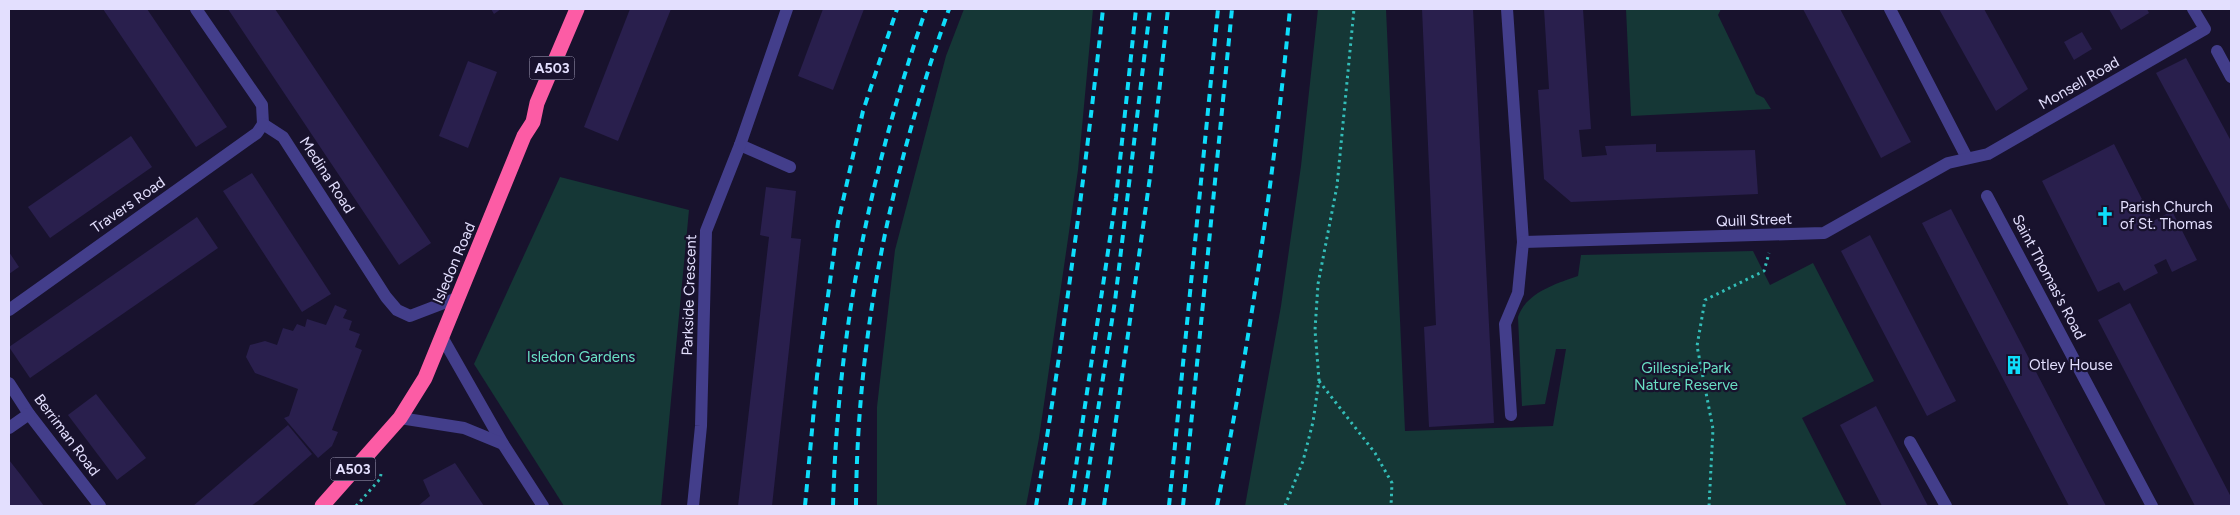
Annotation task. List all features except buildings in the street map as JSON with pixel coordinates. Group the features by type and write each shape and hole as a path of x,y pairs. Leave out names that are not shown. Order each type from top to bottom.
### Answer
{"highway":[{"name":"Isledon Road","path":"322,506 400,418 425,378 457,298 481,247 524,136 533,122 537,103 577,9"}],"street":[{"path":"196,9 262,105 263,124"},
{"name":"Parkside Crescent","path":"693,506 701,426 706,231 740,145 787,9"},
{"path":"1507,9 1523,242 1518,292 1505,324 1511,416"},
{"path":"1890,9 1967,158"},
{"name":"Monsell Road","path":"1967,158 1988,154 2205,29 2199,11"},
{"path":"2217,52 2231,77"},
{"name":"Medina Road","path":"263,124 284,137 386,297 397,310 410,316 457,298"},
{"name":"Travers Road","path":"9,310 257,133 263,124"},
{"path":"740,145 790,167"},
{"name":"Quill Street","path":"1523,242 1824,233 1948,163 1967,158"},
{"name":"Saint Thomas's Road","path":"1987,196 2152,506"},
{"path":"442,336 502,444 543,506"},
{"name":"Berriman Road","path":"9,383 29,414 100,506"},
{"path":"9,428 29,414"},
{"path":"400,418 464,428 502,444"},
{"path":"1910,442 1946,506"}],"path":[{"path":"1285,506 1303,461 1313,422 1319,380 1315,330 1318,284 1337,186 1354,9"},
{"path":"1708,506 1713,429 1697,346 1706,300 1764,271 1773,236"},
{"path":"1319,380 1374,453 1392,483 1391,506"}],"green space":[{"path":"964,9 1093,9 1078,170 1039,438 1026,506 877,506 877,407 895,250 946,56"},
{"name":"Gillespie Park Nature Reserve","path":"1318,9 1386,9 1405,431 1553,426 1566,349 1556,349 1545,404 1522,406 1518,317 1528,302 1542,290 1578,276 1581,255 1753,251 1770,285 1813,263 1874,381 1802,418 1847,506 1245,506 1281,306 1301,166"},
{"path":"1626,9 1721,9 1718,15 1756,94 1764,98 1771,109 1631,116"},
{"name":"Isledon Gardens","path":"560,177 689,210 661,506 564,506 474,364"}],"railway":[{"path":"805,506 817,376 838,223 863,111 897,9"},
{"path":"833,506 836,441 842,377 860,254 888,132 926,9"},
{"path":"856,506 858,441 863,378 881,253 910,131 949,9"},
{"path":"1036,506 1073,258 1103,9"},
{"path":"1070,506 1116,198 1136,9"},
{"path":"1083,506 1115,301 1150,9"},
{"path":"1104,506 1150,177 1168,9"},
{"path":"1169,506 1218,9"},
{"path":"1183,506 1232,9"},
{"path":"1217,506 1240,383 1260,259 1284,72 1290,9"}],"place":[{"name":"Parish Church of St. Thomas","path":"2105,216"},
{"name":"Otley House","path":"2014,365"}]}
